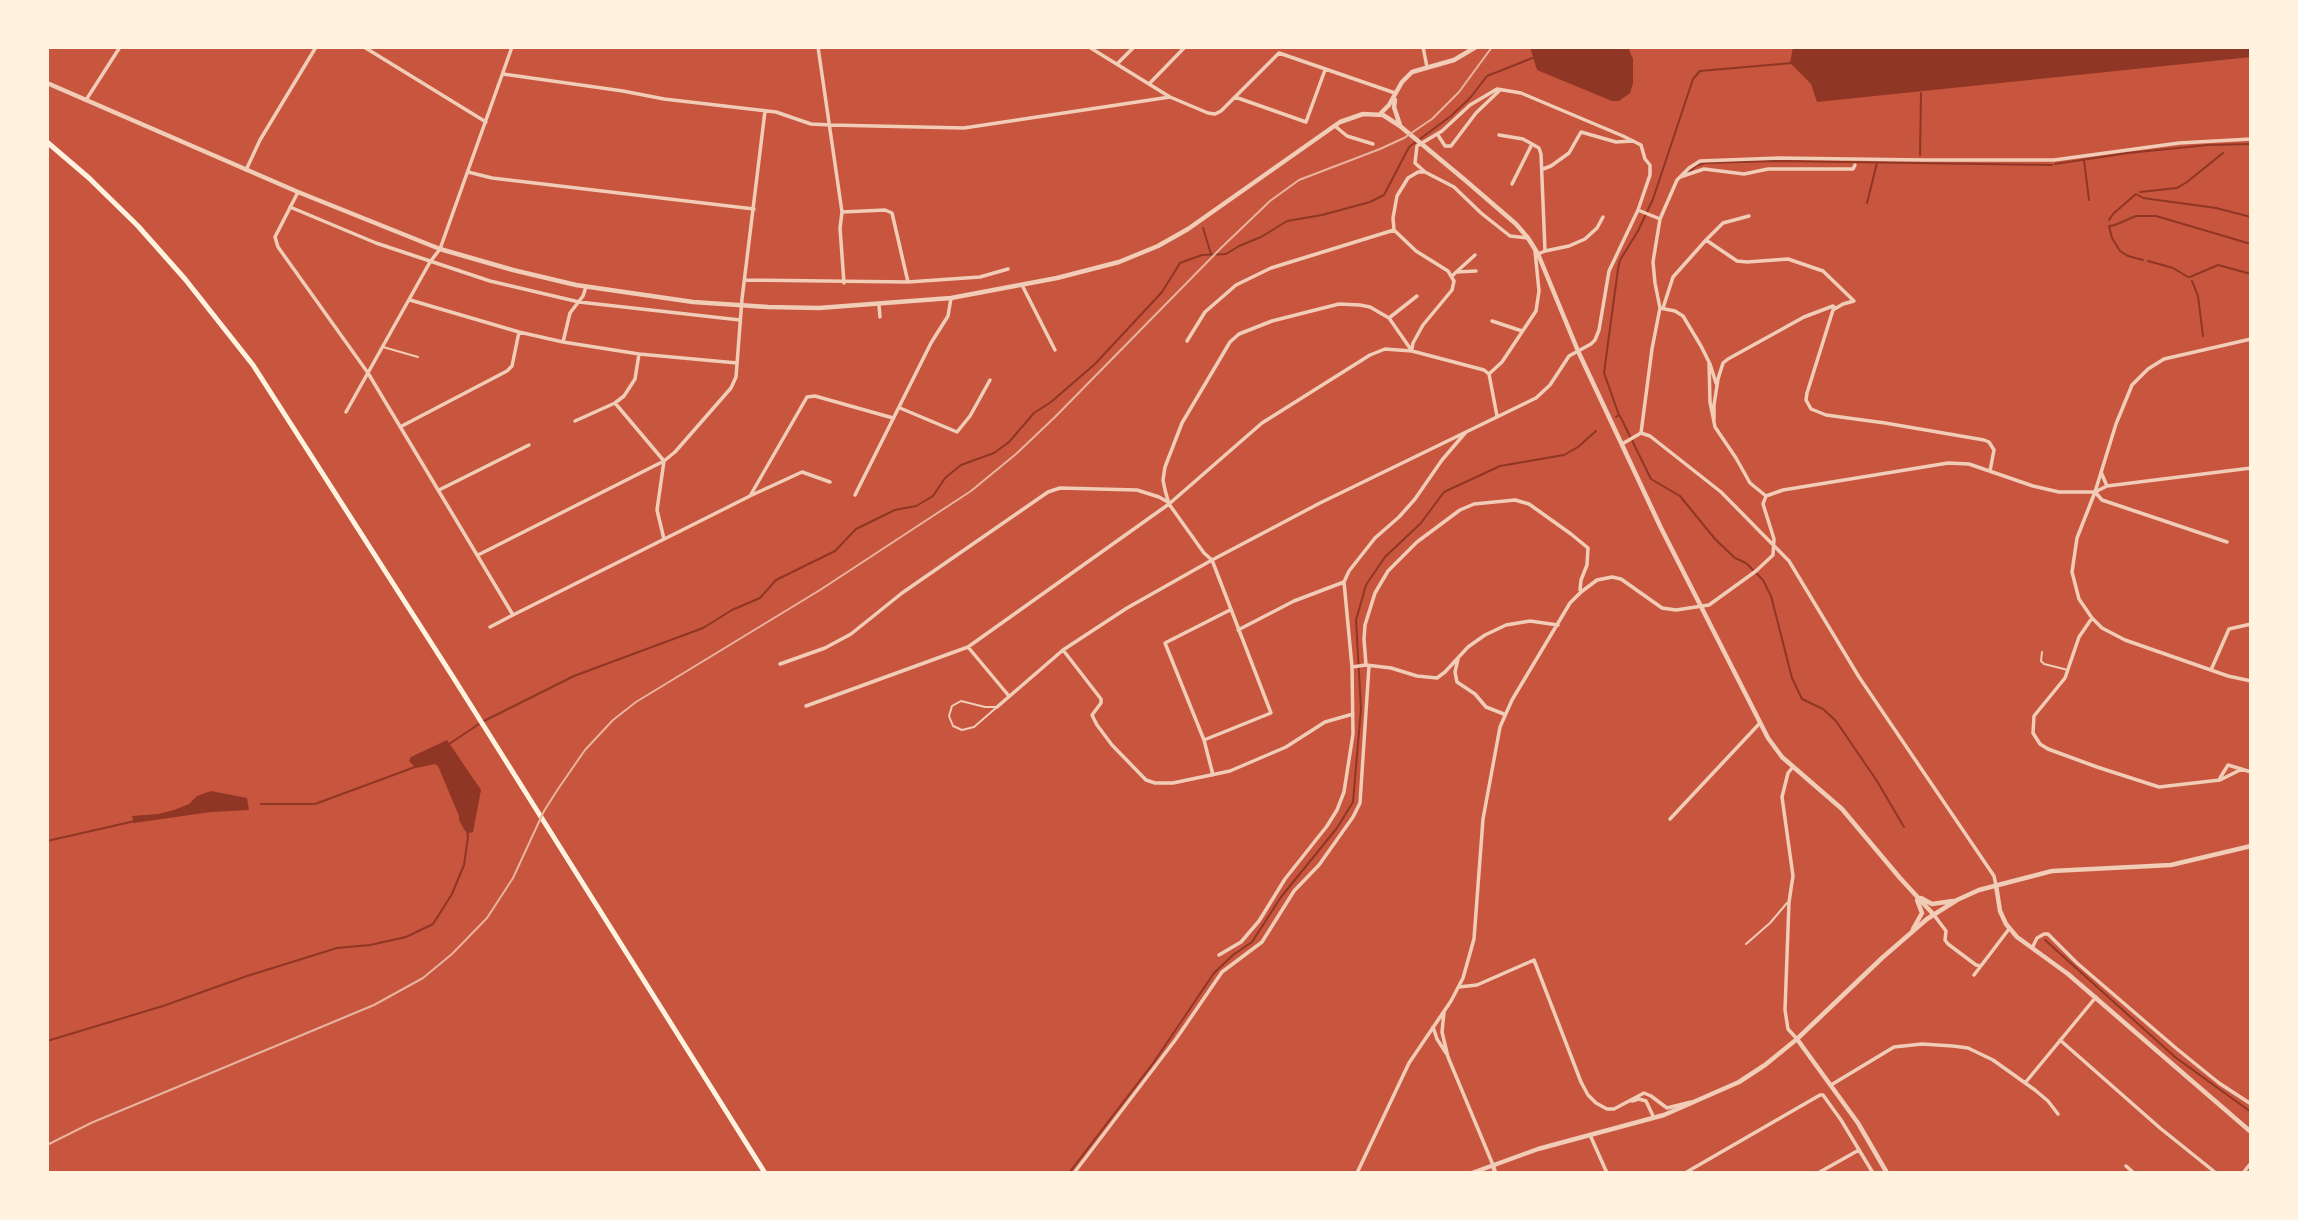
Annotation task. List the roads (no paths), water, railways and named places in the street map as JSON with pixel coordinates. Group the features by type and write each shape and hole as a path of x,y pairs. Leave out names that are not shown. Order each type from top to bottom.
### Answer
{"main road":[{"path":"47,142 138,226 185,279 253,365 765,1173"}],"street":[{"path":"86,100 120,47"},
{"path":"246,170 260,140 316,47"},
{"path":"364,47 486,122"},
{"path":"346,412 440,248 512,47"},
{"path":"818,47 842,212 840,228 844,283"},
{"path":"1089,47 1170,97 1215,114 1279,53 1396,94"},
{"path":"1116,64 1134,47"},
{"path":"1149,84 1185,47"},
{"path":"1423,47 1427,66"},
{"path":"1388,117 1396,94 1409,75 1427,66 1454,60 1476,47"},
{"path":"1235,97 1306,122 1325,69"},
{"path":"502,74 664,99 765,111 811,124 830,125 964,128 1170,97"},
{"path":"47,83 298,192 440,248 513,270 661,298 741,306 819,308 951,299 1101,267 1158,246 1188,229 1335,126 1358,115 1380,114 1388,117 1516,224 1528,238 1578,351 1624,442 1661,528 1771,744 1793,767 1842,809 1934,915 1946,931 1945,940 1948,944 1981,966"},
{"path":"1438,134 1445,146 1451,146 1476,113 1502,88"},
{"path":"997,707 1063,650 1128,608 1212,560 1541,394 1569,356 1595,340 1609,271 1640,211 1650,171 1649,162 1645,159 1643,148 1634,141 1521,93 1502,88 1484,95 1438,134 1419,143 1415,163 1425,172 1454,187 1481,214 1510,236 1528,238"},
{"path":"1380,114 1392,106"},
{"path":"1392,106 1402,127"},
{"path":"478,555 664,461 728,393 736,377 741,306 765,111"},
{"path":"1335,126 1347,136 1373,144"},
{"path":"1543,169 1569,153 1581,132 1616,142 1634,141"},
{"path":"1499,135 1523,139 1539,148 1543,169 1545,251"},
{"path":"1662,308 1653,262 1660,219 1678,179 1700,161 1779,158 1856,161 2054,160 2179,143 2251,139"},
{"path":"1512,184 1532,144"},
{"path":"1678,179 1704,169 1744,174 1769,169 1853,170 1856,161"},
{"path":"468,172 492,178 754,209"},
{"path":"1425,172 1418,172 1408,178 1400,188 1395,206 1394,230 1416,251 1454,274 1476,271"},
{"path":"298,192 275,237 278,247 368,373 513,615"},
{"path":"290,207 376,243 490,281 579,302 740,320"},
{"path":"842,212 885,209 892,213 908,282"},
{"path":"1640,211 1660,219"},
{"path":"1641,433 1652,349 1673,277 1723,223 1749,216"},
{"path":"1536,251 1569,246 1585,239 1597,228 1603,217"},
{"path":"1187,341 1205,312 1236,285 1281,265 1394,230"},
{"path":"1706,240 1742,262 1788,259 1818,268 1838,282 1854,301 1804,317 1734,354 1723,363 1714,405 1715,427"},
{"path":"1489,374 1497,369 1536,311 1539,300 1536,251"},
{"path":"1412,351 1413,343 1423,325 1454,285 1454,274 1475,255"},
{"path":"745,280 908,282 980,277 1008,269"},
{"path":"1022,285 1055,350"},
{"path":"563,342 570,313 587,286"},
{"path":"1389,318 1417,296"},
{"path":"855,495 931,343 948,316 951,299"},
{"path":"409,300 563,342 639,354 737,363"},
{"path":"1204,740 1270,713 1212,560 1169,504 1164,490 1163,473 1182,423 1224,351 1239,334 1272,321 1339,304 1370,307 1389,318 1412,351"},
{"path":"879,305 880,317"},
{"path":"1662,308 1683,316 1709,362 1717,384"},
{"path":"1833,309 1807,393 1806,400 1811,409 1826,415 1984,440 1989,442 1994,450 1990,471"},
{"path":"1492,321 1522,331"},
{"path":"400,427 507,371 512,366 519,332"},
{"path":"2251,339 2175,355 2156,363 2141,374 2126,396 2077,538 2073,564 2079,599 2092,618 2113,635 2211,670 2251,681"},
{"path":"806,706 968,647 1169,504 1262,424 1370,355 1385,349 1412,351 1476,367 1489,374"},
{"path":"575,421 615,403 624,396 635,380 639,354"},
{"path":"1709,362 1710,402 1715,427 1750,483 1766,496"},
{"path":"1489,374 1497,416"},
{"path":"900,408 957,432 970,416 990,380"},
{"path":"750,496 803,402 811,396 893,418"},
{"path":"615,403 664,461 657,510 664,539"},
{"path":"1219,955 1249,934 1285,879 1321,834 1337,810 1344,792 1350,762 1353,714 1352,667 1344,582 1349,571 1375,538 1415,499 1441,460 1468,430"},
{"path":"1624,442 1641,433 1650,436 1721,492 1775,546 1801,579 1859,677 1994,876 1997,898 2009,929 2096,997 2251,1132"},
{"path":"439,490 529,445"},
{"path":"1766,496 1783,490 1948,463 1969,464 2052,491 2095,492 2107,486 2251,468"},
{"path":"2101,471 2107,486"},
{"path":"490,627 802,472 830,482"},
{"path":"780,664 825,648 851,634 902,593 1048,492 1060,488 1137,490 1159,497 1169,504"},
{"path":"2095,492 2102,500 2227,542"},
{"path":"1357,1173 1409,1063 1459,987 1474,939 1483,819 1494,747 1504,714 1570,603 1597,580 1612,577 1621,579 1661,608 1676,610 1709,605 1773,555 1775,546 1763,504 1766,496"},
{"path":"1073,1173 1177,1039 1222,972 1262,942 1294,891 1319,865 1353,817 1360,803 1368,665 1365,625 1380,583 1404,552 1460,510 1474,504 1515,500 1529,504 1545,514 1588,548 1581,592"},
{"path":"1238,630 1294,601 1344,582"},
{"path":"1213,775 1204,740 1166,643 1230,610"},
{"path":"2092,618 2078,637 2061,683 2034,716 2032,726 2035,738 2048,749 2148,785 2165,788 2220,780 2242,769"},
{"path":"1352,667 1368,665 1437,678 1478,639 1506,625 1530,621 1558,625"},
{"path":"2211,670 2229,629 2251,624"},
{"path":"968,647 1009,696"},
{"path":"1063,650 1101,699 1092,715 1097,725 1112,745 1146,780 1172,783 1242,767 1286,747 1325,722 1353,714"},
{"path":"1459,656 1455,672 1457,682 1475,694 1486,707 1504,714"},
{"path":"1670,819 1760,723"},
{"path":"2220,780 2228,765 2251,772"},
{"path":"1793,767 1788,773 1782,797 1793,876 1789,902 1785,1022 1858,1123 1886,1173"},
{"path":"1472,1173 1590,1135 1664,1115 1745,1078 1797,1040 1909,935 1957,900 1996,884 2052,871 2171,865 2251,846"},
{"path":"1986,888 1997,898"},
{"path":"1913,893 1932,904 1957,900"},
{"path":"1909,935 1922,912 1913,893"},
{"path":"1974,975 2009,929"},
{"path":"2032,948 2038,938 2048,934 2077,963 2177,1049 2219,1083 2251,1104"},
{"path":"1459,987 1477,985 1534,960 1550,1006 1588,1095 1596,1103 1607,1109 1618,1108 1638,1094 1644,1093 1663,1107 1669,1108 1687,1101 1695,1103"},
{"path":"2025,1083 2096,997"},
{"path":"1445,1009 1441,1026 1448,1057"},
{"path":"1433,1027 1495,1173"},
{"path":"2060,1040 2216,1173"},
{"path":"1831,1085 1894,1047 1922,1044 1953,1046 1981,1053 2048,1101 2058,1114"},
{"path":"1685,1173 1818,1096 1823,1096 1860,1149 1873,1173"},
{"path":"1627,1103 1642,1099 1646,1101 1654,1118"},
{"path":"1657,1101 1664,1115"},
{"path":"1642,1122 1650,1107"},
{"path":"1590,1135 1607,1173"},
{"path":"1818,1173 1860,1149"},
{"path":"2243,1173 2251,1163"},
{"path":"2126,1166 2134,1173"}],"lane":[{"path":"382,346 418,357"},
{"path":"2042,652 2041,661 2044,664 2068,670"},
{"path":"956,702 997,707 967,730 957,729 950,722 949,711 956,702"},
{"path":"1746,944 1789,902"}],"waterway":[{"path":"484,721 574,676 703,628 732,610 760,598 776,580 835,551 856,529 895,510 916,506 933,496 945,478 961,465 994,453 1009,442 1034,413 1095,364 1162,292 1180,263 1202,255 1226,254 1287,221 1322,215 1370,202 1384,195 1409,147 1451,116 1487,76 1535,57"},
{"path":"1616,417 1619,415 1604,373 1620,260 1653,199 1693,79 1700,71 1792,63"},
{"path":"1920,155 1921,93"},
{"path":"2055,164 2128,153 2208,145 2251,144"},
{"path":"2140,192 2177,188 2223,153"},
{"path":"2084,160 2089,200"},
{"path":"1689,172 1705,163 1776,161 2052,165"},
{"path":"1867,203 1877,163"},
{"path":"2136,194 2143,198 2216,208 2251,217"},
{"path":"2109,220 2136,194"},
{"path":"2143,260 2120,251 2109,226 2136,216 2156,216 2251,244"},
{"path":"1203,228 1211,254"},
{"path":"2148,261 2173,268 2188,277"},
{"path":"2190,277 2218,265 2251,274"},
{"path":"2192,281 2198,296 2203,336"},
{"path":"1620,416 1651,479 1680,496 1715,539 1763,580 1771,596 1792,678 1802,699 1823,709 1836,721 1877,781 1904,827"},
{"path":"1069,1173 1154,1062 1214,973 1252,942 1281,897 1337,828 1353,802 1361,709 1356,620 1366,585 1385,557 1421,523 1444,492 1500,466 1564,455 1596,431"},
{"path":"449,744 479,724"},
{"path":"261,804 315,804 415,767"},
{"path":"47,841 135,821"},
{"path":"47,1041 337,948 370,945 406,937 433,924 452,894 464,865 467,830"},
{"path":"2045,940 2175,1057 2251,1112"}],"railway":[{"path":"47,1145 91,1123 374,1005 423,978 452,954 487,918 513,878 544,811 585,750 613,720 636,702 820,590 971,491 1055,417 1270,201 1299,180 1404,138 1432,119 1459,92 1492,47"}]}
